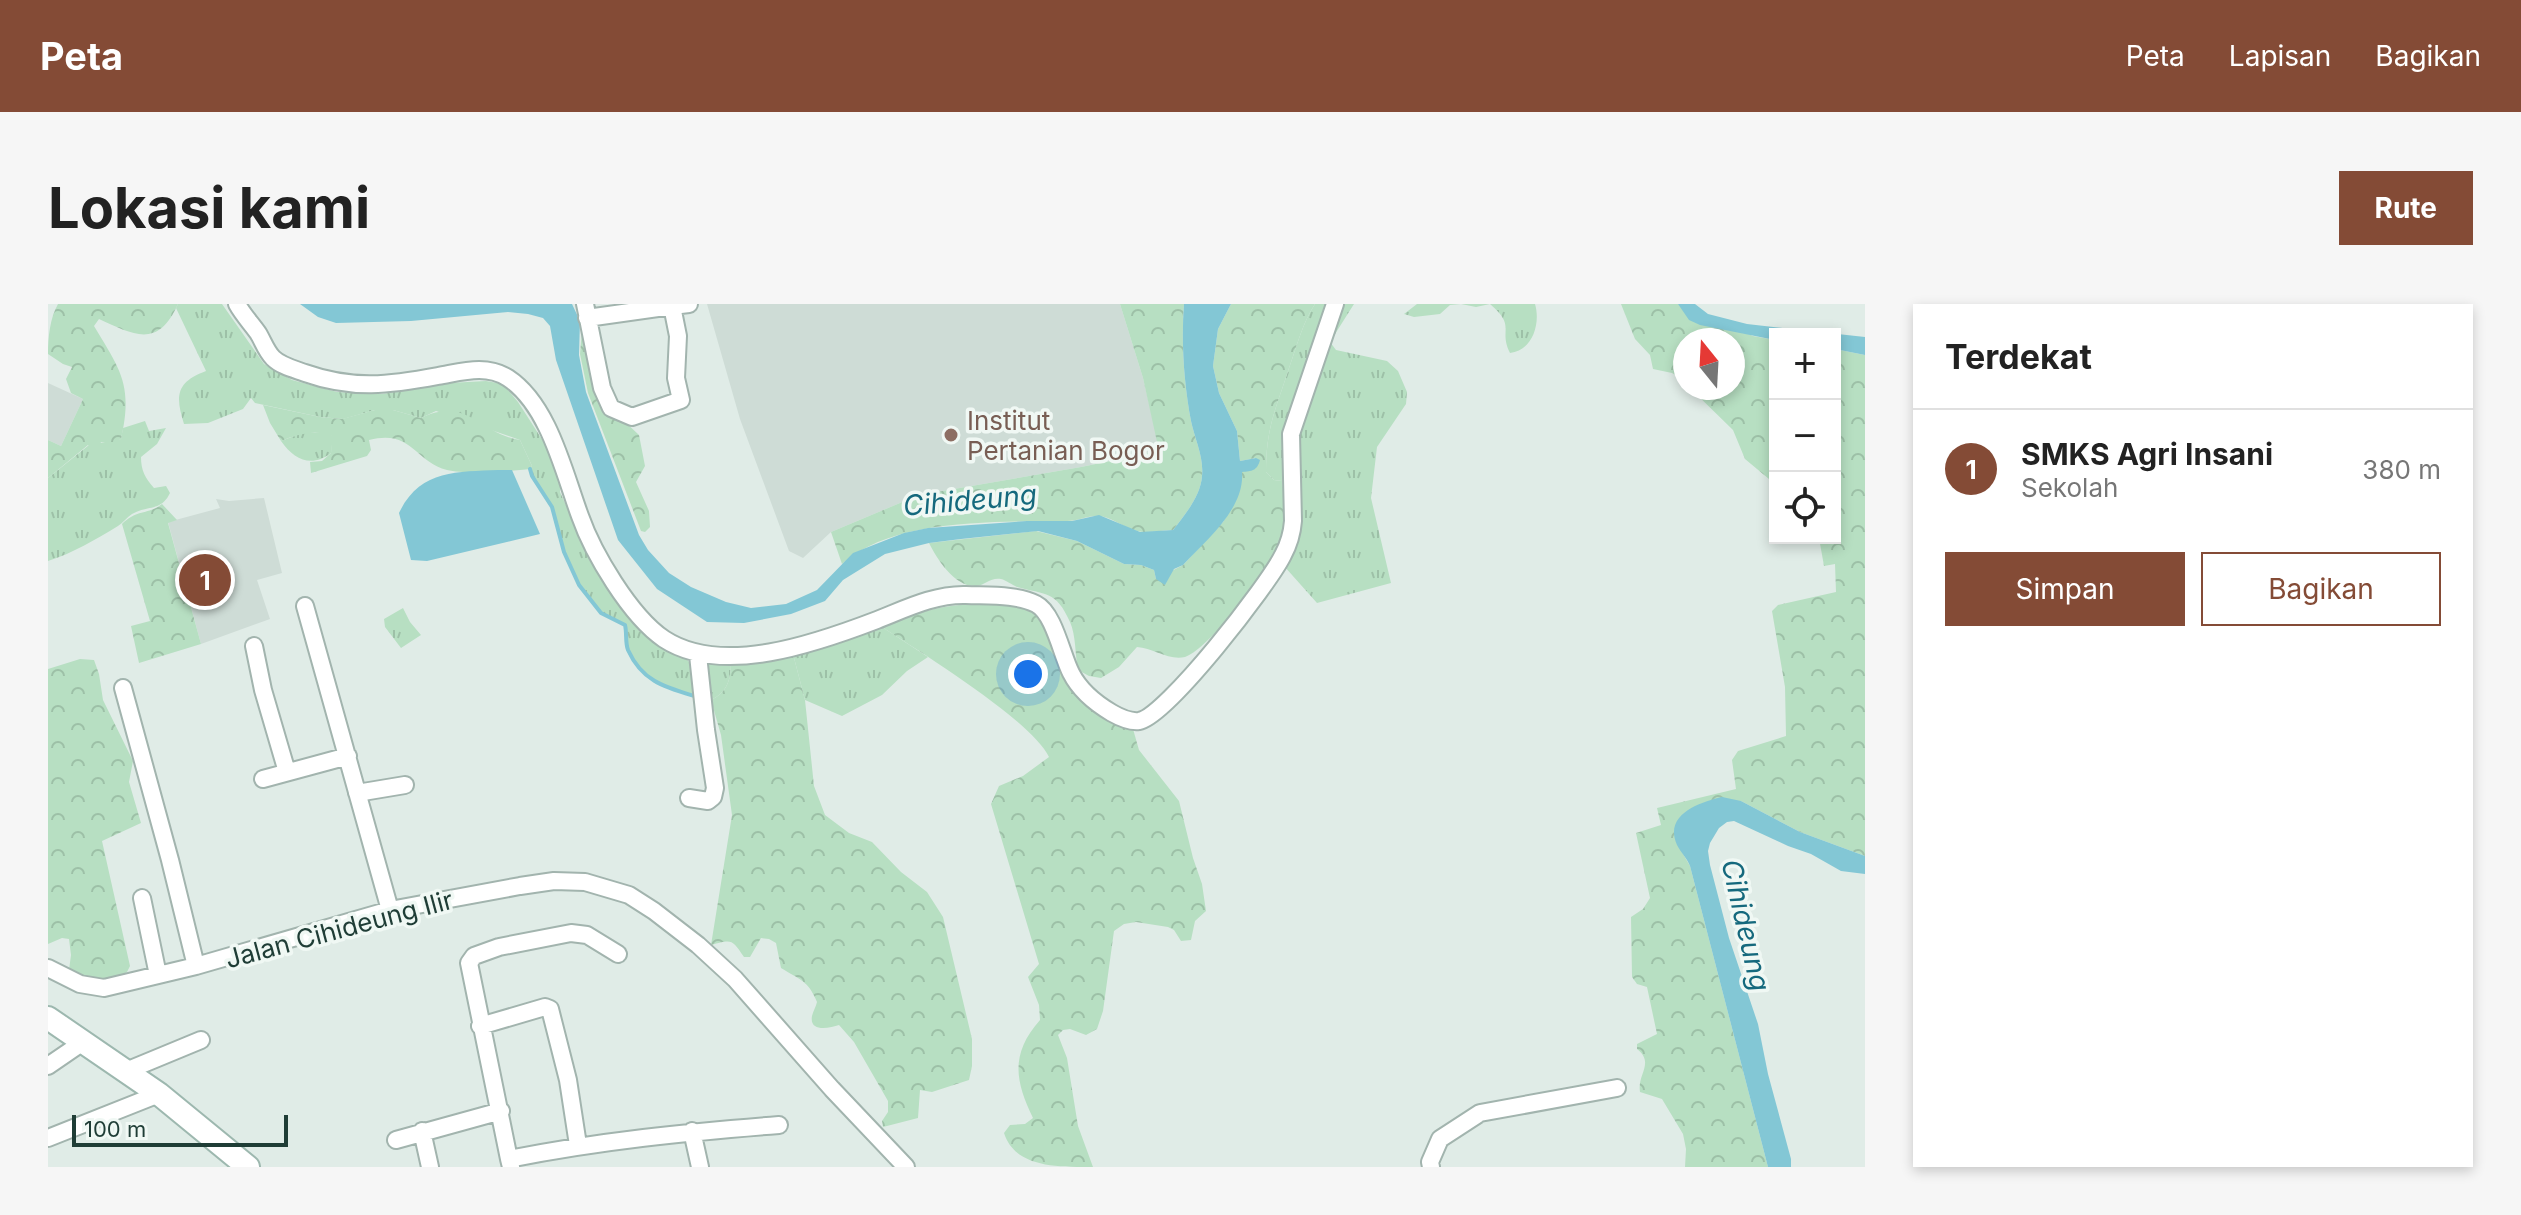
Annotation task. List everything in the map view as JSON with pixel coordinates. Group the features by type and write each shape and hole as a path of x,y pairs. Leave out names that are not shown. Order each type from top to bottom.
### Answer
{"main road":[{"path":"48,1018 159,1094 248,1167"}],"street":[{"path":"237,304 273,358 284,366 316,377 357,386 402,383 484,369 507,378 523,391 557,448 581,519 604,568 646,622 664,639 698,655 735,658 799,646 934,599 957,595 1020,599 1039,605 1047,615 1071,674 1082,691 1103,708 1122,718 1139,721 1160,710 1188,682 1284,555 1293,521 1291,434 1335,304"},
{"path":"672,306 678,336 676,378 681,400 632,417 611,408 602,388 586,311 689,304"},
{"path":"305,606 390,910"},
{"path":"254,646 263,690 287,772"},
{"path":"689,798 708,801 713,797 715,788 698,655"},
{"path":"123,688 167,846 196,966"},
{"path":"263,779 348,756"},
{"path":"357,793 405,785"},
{"name":"Jalan Cihideung Ilir","path":"48,968 80,984 104,988 196,966 390,910 554,881 585,882 629,895 665,919 735,979 906,1167"},
{"path":"142,898 158,975"},
{"path":"618,954 587,935 571,933 499,947 474,956 468,968 510,1163 578,1145 692,1131 779,1125"},
{"path":"480,1026 545,1007 550,1009 568,1080 578,1145"},
{"path":"126,1071 201,1040"},
{"path":"48,1066 83,1042"},
{"path":"1431,1167 1430,1162 1440,1139 1480,1113 1617,1088"},
{"path":"48,1138 159,1094"},
{"path":"396,1140 501,1111"},
{"path":"422,1131 430,1167"},
{"path":"692,1131 700,1167"}],"shaded area":[{"name":"Institut Pertanian Bogor","path":"707,304 1120,304 1143,378 1160,450 919,495 831,532 803,558 789,551 740,419"},
{"path":"48,383 83,399 61,446 48,440"},
{"path":"264,498 282,573 257,580 270,619 201,644 168,522 220,508 216,499"}],"green space":[{"path":"58,304 178,304 162,328 153,333 134,333 99,319 94,326 118,367 125,391 121,439 101,442 98,450 88,445 48,478 48,440 61,446 83,399 71,393 66,379 72,367 48,354 50,328"},
{"path":"178,304 222,304 264,364 292,380 337,392 382,394 449,383 486,381 503,384 547,447 560,475 560,492 584,545 690,663 696,690 694,696 664,686 647,676 628,650 625,625 601,613 579,585 564,552 552,507 532,476 532,466 520,440 436,411 421,418 393,410 375,410 343,419 255,403 251,398 243,409 208,423 184,424 179,405 180,391 189,380 206,371 176,308"},
{"path":"1120,304 1184,304 1185,378 1202,476 1196,497 1173,530 1141,532 1097,516 1071,521 949,525 890,538 864,549 842,564 831,532 919,495 1159,451 1143,378"},
{"path":"1231,304 1315,304 1297,343 1268,443 1266,472 1274,480 1282,481 1283,488 1284,520 1280,543 1265,570 1238,606 1195,651 1179,658 1137,647 1119,667 1101,678 1089,676 1078,670 1072,627 1054,599 1001,579 977,586 961,582 942,564 929,543 1036,531 1077,541 1124,564 1154,570 1156,579 1183,565 1223,522 1235,502 1241,471 1256,458 1240,461 1237,431 1219,393 1213,366 1218,329"},
{"path":"1315,304 1327,304 1291,406 1284,434 1282,481 1274,480 1266,472 1270,430 1300,335"},
{"path":"1343,304 1354,304 1330,342"},
{"path":"1417,304 1461,304 1450,305 1440,314 1414,317 1404,314"},
{"path":"1461,304 1490,304 1476,307"},
{"path":"1490,304 1535,304 1536,328 1524,347 1510,353 1503,318"},
{"path":"1621,304 1678,304 1734,328 1673,328 1673,374 1653,369 1650,355 1635,339"},
{"path":"582,329 599,359 622,419 639,435 645,466 636,482 649,511 650,527 645,532 641,531 588,393 580,354"},
{"path":"1745,333 1769,339 1769,479 1745,459 1733,430 1702,400 1745,400"},
{"path":"1330,342 1336,350 1387,361 1398,371 1407,392 1406,404 1377,447 1371,498 1391,583 1317,603 1284,566 1301,427"},
{"path":"1841,350 1865,355 1865,856 1800,832 1741,801 1682,852 1690,866 1768,1167 1685,1167 1683,1134 1662,1099 1640,1092 1645,1059 1637,1044 1657,1034 1647,987 1637,984 1632,977 1631,917 1643,909 1650,898 1636,833 1661,825 1657,808 1736,789 1732,760 1738,751 1786,736 1785,687 1772,611 1778,605 1836,592 1835,564 1824,566 1820,544 1841,544"},
{"path":"263,405 342,419 375,410 393,410 421,418 437,412 461,413 493,431 520,440 532,466 530,469 488,472 447,470 436,466 404,442 383,438 369,440 371,450 367,456 311,473 310,462 322,461 331,453 332,436 306,433 281,441"},
{"path":"145,421 149,431 166,428 157,444 141,457 144,474 154,488 166,486 170,493 166,499 158,506 132,514 84,546 48,561 48,478 89,445 121,439 123,428"},
{"path":"302,433 327,433 333,436 331,453 317,460 304,460 281,441"},
{"path":"162,504 177,520 168,523 201,644 139,663 131,626 150,621 122,524"},
{"path":"997,603 1036,611 1061,668 1078,696 1109,719 1133,729 1139,750 1179,801 1202,884 1206,911 1195,921 1191,940 1181,941 1168,927 1136,922 1124,924 1114,931 1103,1011 1097,1029 1086,1035 1070,1029 1058,1035 1067,1058 1078,1126 1093,1167 1051,1165 1027,1159 1009,1144 1004,1133 1010,1125 1025,1124 1033,1118 1022,1092 1018,1068 1024,1044 1040,1020 1039,1005 1028,977 1039,964 991,804 999,786 1023,776 1049,757 1021,725 998,706 882,627 938,608"},
{"path":"403,608 421,635 401,648 385,627 384,619"},
{"path":"882,627 928,657 907,671 882,695 842,716 805,700 793,654"},
{"path":"793,654 805,700 814,786 825,815 849,833 872,842 901,872 927,892 943,917 972,1039 969,1080 932,1092 920,1090 918,1118 883,1127 888,1101 854,1042 839,1025 821,1028 814,1025 812,1016 817,1002 814,995 807,985 781,968 776,943 761,938 750,957 744,957 731,942 711,945 732,815 721,735 711,700 727,686 731,664"},
{"path":"80,659 94,660 103,700 133,761 129,782 141,823 102,841 130,966 118,978 87,984 69,970 69,939 62,938 48,944 48,669"},
{"path":"706,663 731,664 727,686 711,700 706,699"}],"water":[{"path":"300,304 572,304 580,321 579,355 586,392 639,535 669,573 691,587 726,602 751,608 786,604 817,590 853,553 904,533 928,528 1072,521 1099,515 1140,532 1173,530 1196,497 1202,476 1185,378 1184,304 1231,304 1218,329 1213,366 1219,393 1237,431 1240,461 1260,460 1254,470 1242,472 1237,499 1222,523 1183,565 1174,569 1165,585 1156,579 1154,570 1124,564 1077,541 1038,531 929,543 885,554 843,580 825,601 791,614 744,623 707,622 657,589 618,540 556,360 550,326 543,318 508,312 411,321 336,323 318,317"},
{"path":"1678,304 1695,304 1708,314 1747,324 1783,328 1769,328 1769,339 1745,334 1745,328 1715,328 1689,320"},
{"path":"1841,334 1865,337 1865,355 1841,350"},
{"path":"512,470 540,534 427,561 411,560 399,513 418,488 454,473"},
{"path":"1722,797 1741,801 1800,832 1865,856 1865,874 1841,871 1811,854 1734,821 1719,828 1708,851 1729,938 1758,1024 1791,1167 1768,1167 1690,866 1674,834 1675,825 1686,811"}],"waterway":[{"path":"530,469 552,507 564,552 579,585 601,613 625,625 628,650 647,676 664,686 694,696"}],"place":[{"name":"Institut Pertanian Bogor","path":"951,435"},
{"name":"SMKS Agri Insani","path":"205,580"}],"water label":[{"name":"Cihideung","path":"970,500"},
{"name":"Cihideung","path":"1746,925"}]}
